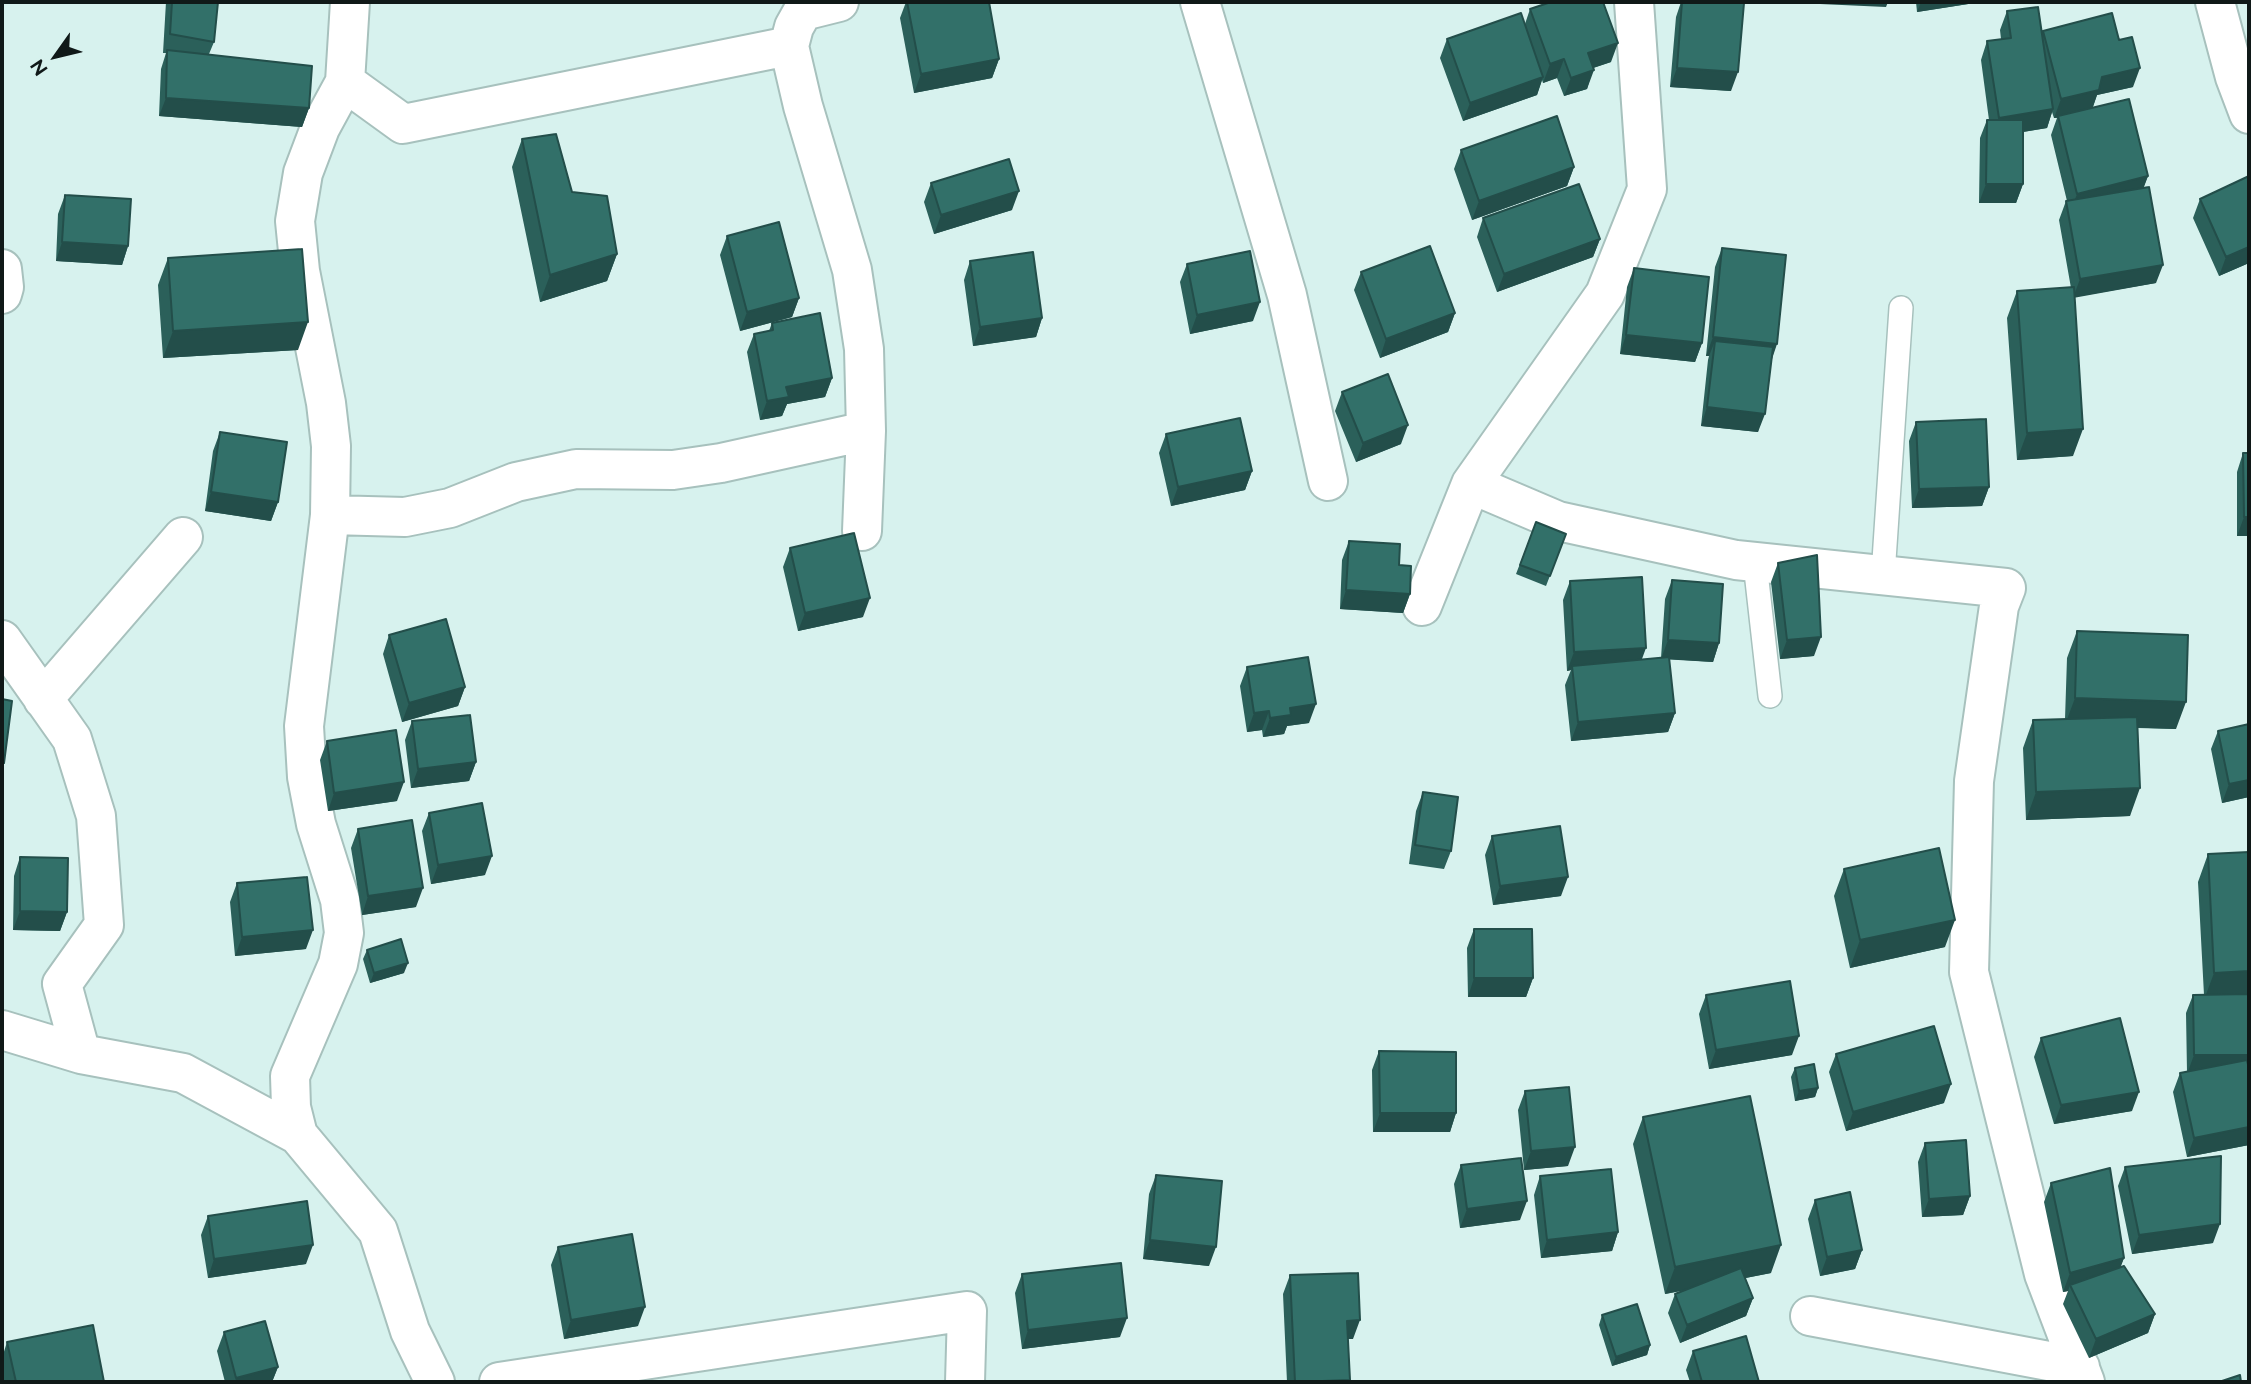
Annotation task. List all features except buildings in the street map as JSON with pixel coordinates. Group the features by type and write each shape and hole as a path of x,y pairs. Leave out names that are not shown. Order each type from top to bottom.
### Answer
{"street":[{"path":"298,1135 291,1107 290,1076 338,964 344,933 340,900 316,824 307,777 304,726 330,516 331,446 326,403 300,271 295,221 303,173 320,128 345,82 350,2"},
{"path":"839,2 803,11 794,27 789,46 803,106 852,270 864,349 866,432 862,531"},
{"path":"1200,2 1287,295 1328,481"},
{"path":"1422,606 1471,484 1605,294 1647,189 1634,2"},
{"path":"2215,2 2235,77 2249,114"},
{"path":"345,82 403,124 789,46"},
{"path":"2,269 2,295"},
{"path":"330,516 405,517 450,508 516,482 576,469 673,470 720,463 866,432"},
{"path":"1471,484 1558,521 1755,563 2006,588 1999,606 1974,781 1969,972 2044,1274 2082,1375"},
{"path":"43,699 184,537"},
{"path":"2,640 72,739 96,816 104,925 62,984 81,1054"},
{"path":"2,1030 81,1054 183,1073 298,1135 378,1231 410,1331 435,1382"},
{"path":"499,1382 967,1311 965,1382"},
{"path":"1811,1317 2082,1375"}],"lane":[{"path":"1883,575 1901,308"},
{"path":"1755,563 1770,696"}]}
